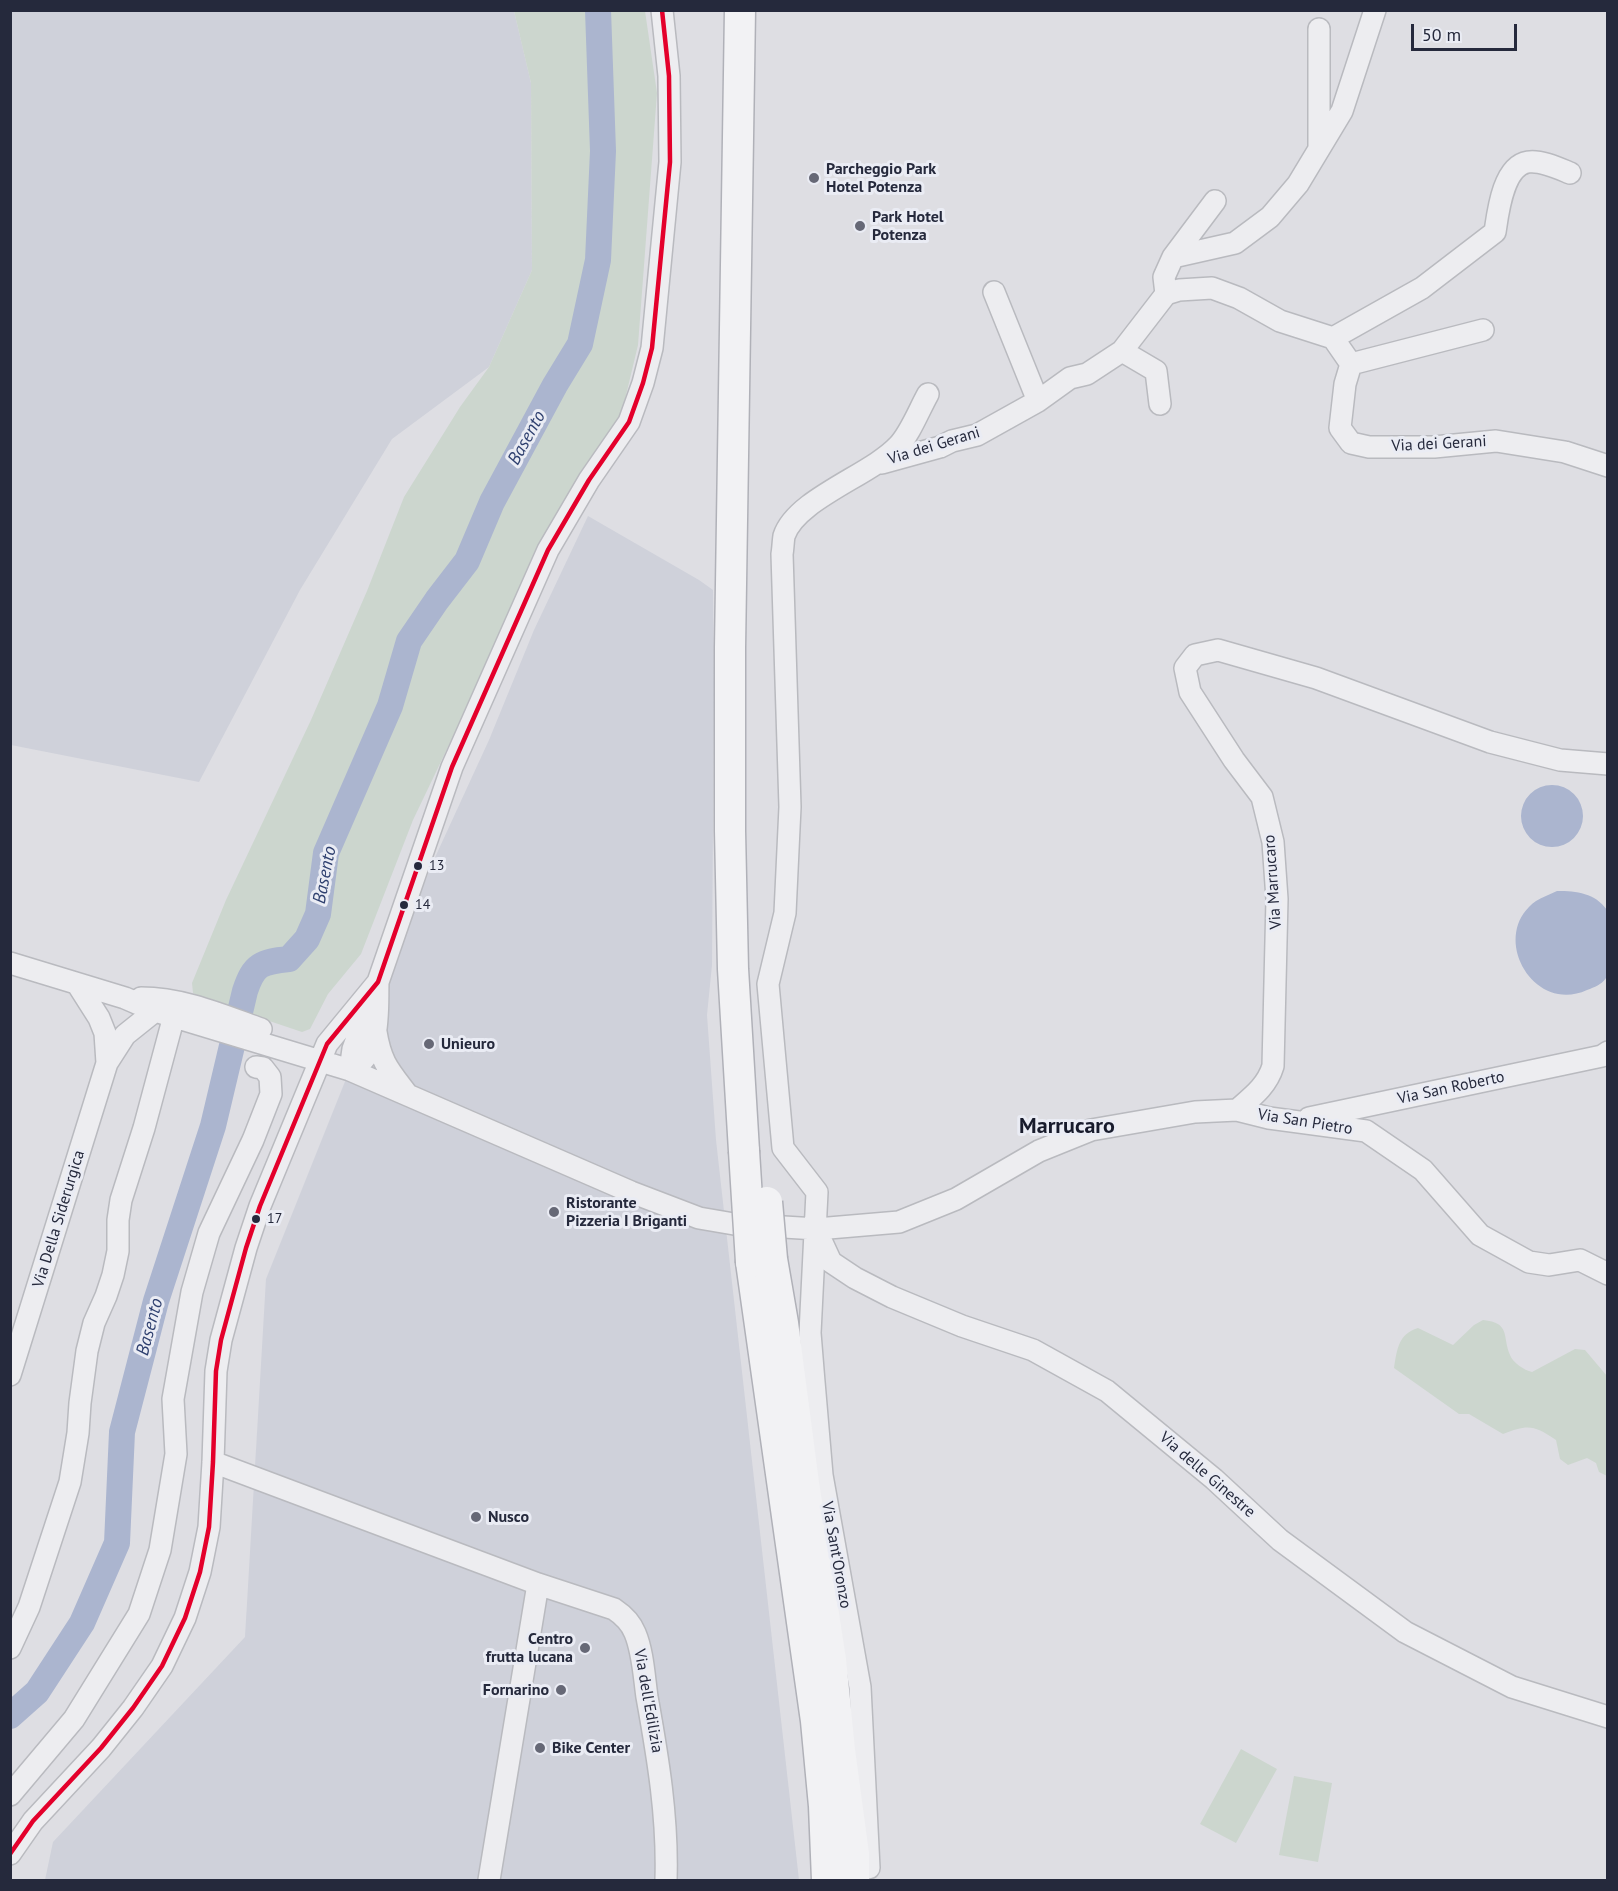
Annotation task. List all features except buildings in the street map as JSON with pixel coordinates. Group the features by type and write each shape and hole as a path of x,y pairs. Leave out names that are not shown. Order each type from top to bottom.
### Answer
{"highway":[{"path":"740,10 730,647 730,831 733,969 754,1151"},
{"path":"759,10 747,797 754,1151 761,1261 816,1721 824,1806 827,1881"},
{"path":"761,1261 783,1323 831,1660 854,1854 854,1881"}],"street":[{"path":"350,1070 353,1049 452,767 548,550 589,480 629,422 643,383 652,348 670,162 669,76 662,10"},
{"path":"1173,256 1235,243 1270,217 1298,184 1342,111 1375,10"},
{"path":"1319,29 1319,147"},
{"path":"1334,338 1422,288 1495,232 1504,187 1514,170 1527,162 1550,165 1570,173"},
{"path":"1215,201 1173,256 1164,277 1166,294 1179,290 1212,288 1239,298 1280,321 1334,338 1351,364 1483,330"},
{"path":"994,292 1038,401"},
{"name":"Via dei Gerani","path":"876,465 977,435 1038,401 1070,378 1088,374 1122,351 1166,294"},
{"path":"1122,351 1156,371 1160,404"},
{"name":"Via dei Gerani","path":"1351,364 1345,384 1340,428 1351,443 1369,447 1434,447 1496,441 1565,452 1608,466"},
{"name":"Via dei Gerani","path":"876,465 899,445 928,394"},
{"name":"Via Sant'Oronzo","path":"869,1881 860,1687 822,1475 810,1333 817,1230 817,1192 783,1148 768,984 784,914 790,807 782,554 784,535 796,518 824,495 876,465"},
{"name":"Via Marrucaro","path":"1237,1110 1261,1089 1273,1066 1277,900 1273,842 1262,797 1234,760 1190,692 1185,668 1195,654 1218,650 1316,678 1490,742 1560,760 1608,764"},
{"path":"10,963 291,1047 407,1094 631,1192 699,1218 734,1224 817,1230 899,1222 956,1199 1039,1151 1091,1130 1195,1112 1237,1110"},
{"path":"378,982 376,1032 380,1052 384,1064 407,1094"},
{"path":"10,1854 33,1821 133,1708 162,1666 175,1642 194,1593 205,1550 211,1505 216,1371 232,1296 260,1206 327,1044 378,982"},
{"name":"Via Della Siderurgica","path":"78,985 99,1018 115,1034"},
{"path":"125,998 164,999 180,1014"},
{"name":"Via Della Siderurgica","path":"10,1375 107,1063 115,1034 115,1007 125,998"},
{"path":"115,1034 180,1014"},
{"path":"10,1648 29,1607 70,1482 87,1351 93,1323 113,1275 118,1251 118,1220 121,1200 180,1014"},
{"path":"350,1070 360,1065 367,1056 376,1032"},
{"name":"Via San Roberto","path":"1294,1121 1602,1056 1608,1052"},
{"path":"10,1795 74,1719 139,1614 160,1550 176,1454 173,1399 192,1292 209,1233 253,1140 271,1094 270,1077 263,1068 256,1068"},
{"name":"Via San Pietro","path":"1237,1110 1269,1118 1366,1131 1423,1170 1480,1235 1529,1262 1549,1265 1580,1260 1608,1274"},
{"name":"Via delle Ginestre","path":"817,1230 823,1249 831,1262 855,1278 892,1297 952,1322 1033,1350 1107,1391 1214,1479 1280,1540 1405,1632 1512,1687 1608,1717"},
{"name":"Via dell'Edilizia","path":"213,1462 538,1584 614,1609 626,1618 635,1633 660,1770 664,1797 666,1881"},
{"path":"489,1881 538,1584"}],"shaded area":[{"path":"10,11 514,11 531,83 532,270 489,367 392,439 300,590 199,782 11,745"},
{"path":"514,11 645,11 657,93 638,345 621,416 502,634 413,820 361,954 328,994 310,1029 302,1032 207,1000 193,993 192,983 226,900 311,720 367,591 404,497 460,407 489,367 532,270 531,83"},
{"path":"588,516 713,590 712,965 707,1015 716,1140 799,1880 45,1880 53,1842 245,1637 266,1279 432,864 489,740 534,630"},
{"path":"1483,1320 1502,1327 1511,1358 1526,1370 1532,1372 1575,1349 1585,1350 1607,1376 1607,1476 1599,1472 1596,1463 1587,1458 1568,1465 1560,1459 1556,1440 1542,1431 1525,1428 1503,1434 1469,1414 1459,1414 1394,1368 1402,1339 1411,1331 1418,1328 1453,1345 1474,1325"},
{"path":"1241,1749 1277,1769 1236,1843 1200,1824"},
{"path":"1294,1776 1332,1783 1318,1862 1279,1855"}],"water":[{"path":"1552,785 1564,787 1574,794 1581,804 1583,816 1581,828 1574,838 1564,845 1552,847 1540,845 1530,838 1523,828 1521,816 1523,804 1530,794 1540,787"},
{"path":"1557,891 1585,894 1597,900 1607,910 1606,978 1593,988 1567,995 1550,991 1534,982 1523,968 1517,951 1516,933 1522,916 1536,901"}],"waterway":[{"name":"Basento","path":"10,1716 37,1692 82,1623 117,1543 122,1432 156,1301 213,1126 248,982 260,966 272,961 289,959 307,939 318,914 326,853 390,706 409,641 467,561 492,502 555,385 580,344 598,260 603,151 598,10"}],"transit line":[{"path":"10,1854 33,1821 101,1748 133,1708 162,1666 185,1618 200,1572 209,1527 216,1371 221,1340 260,1206 327,1044 378,982 452,767 548,550 589,480 629,422 643,383 652,348 670,162 669,76 662,10"}],"place":[{"name":"Parcheggio Park Hotel Potenza","path":"814,178"},
{"name":"Park Hotel Potenza","path":"860,226"},
{"name":"13","path":"418,866"},
{"name":"14","path":"404,905"},
{"name":"Unieuro","path":"429,1044"},
{"name":"Ristorante Pizzeria I Briganti","path":"554,1212"},
{"name":"17","path":"256,1219"},
{"name":"Nusco","path":"476,1517"},
{"name":"Centro frutta lucana","path":"585,1648"},
{"name":"Fornarino","path":"561,1690"},
{"name":"Bike Center","path":"540,1748"}],"district":[{"name":"Marrucaro","path":"1067,1127"}]}
